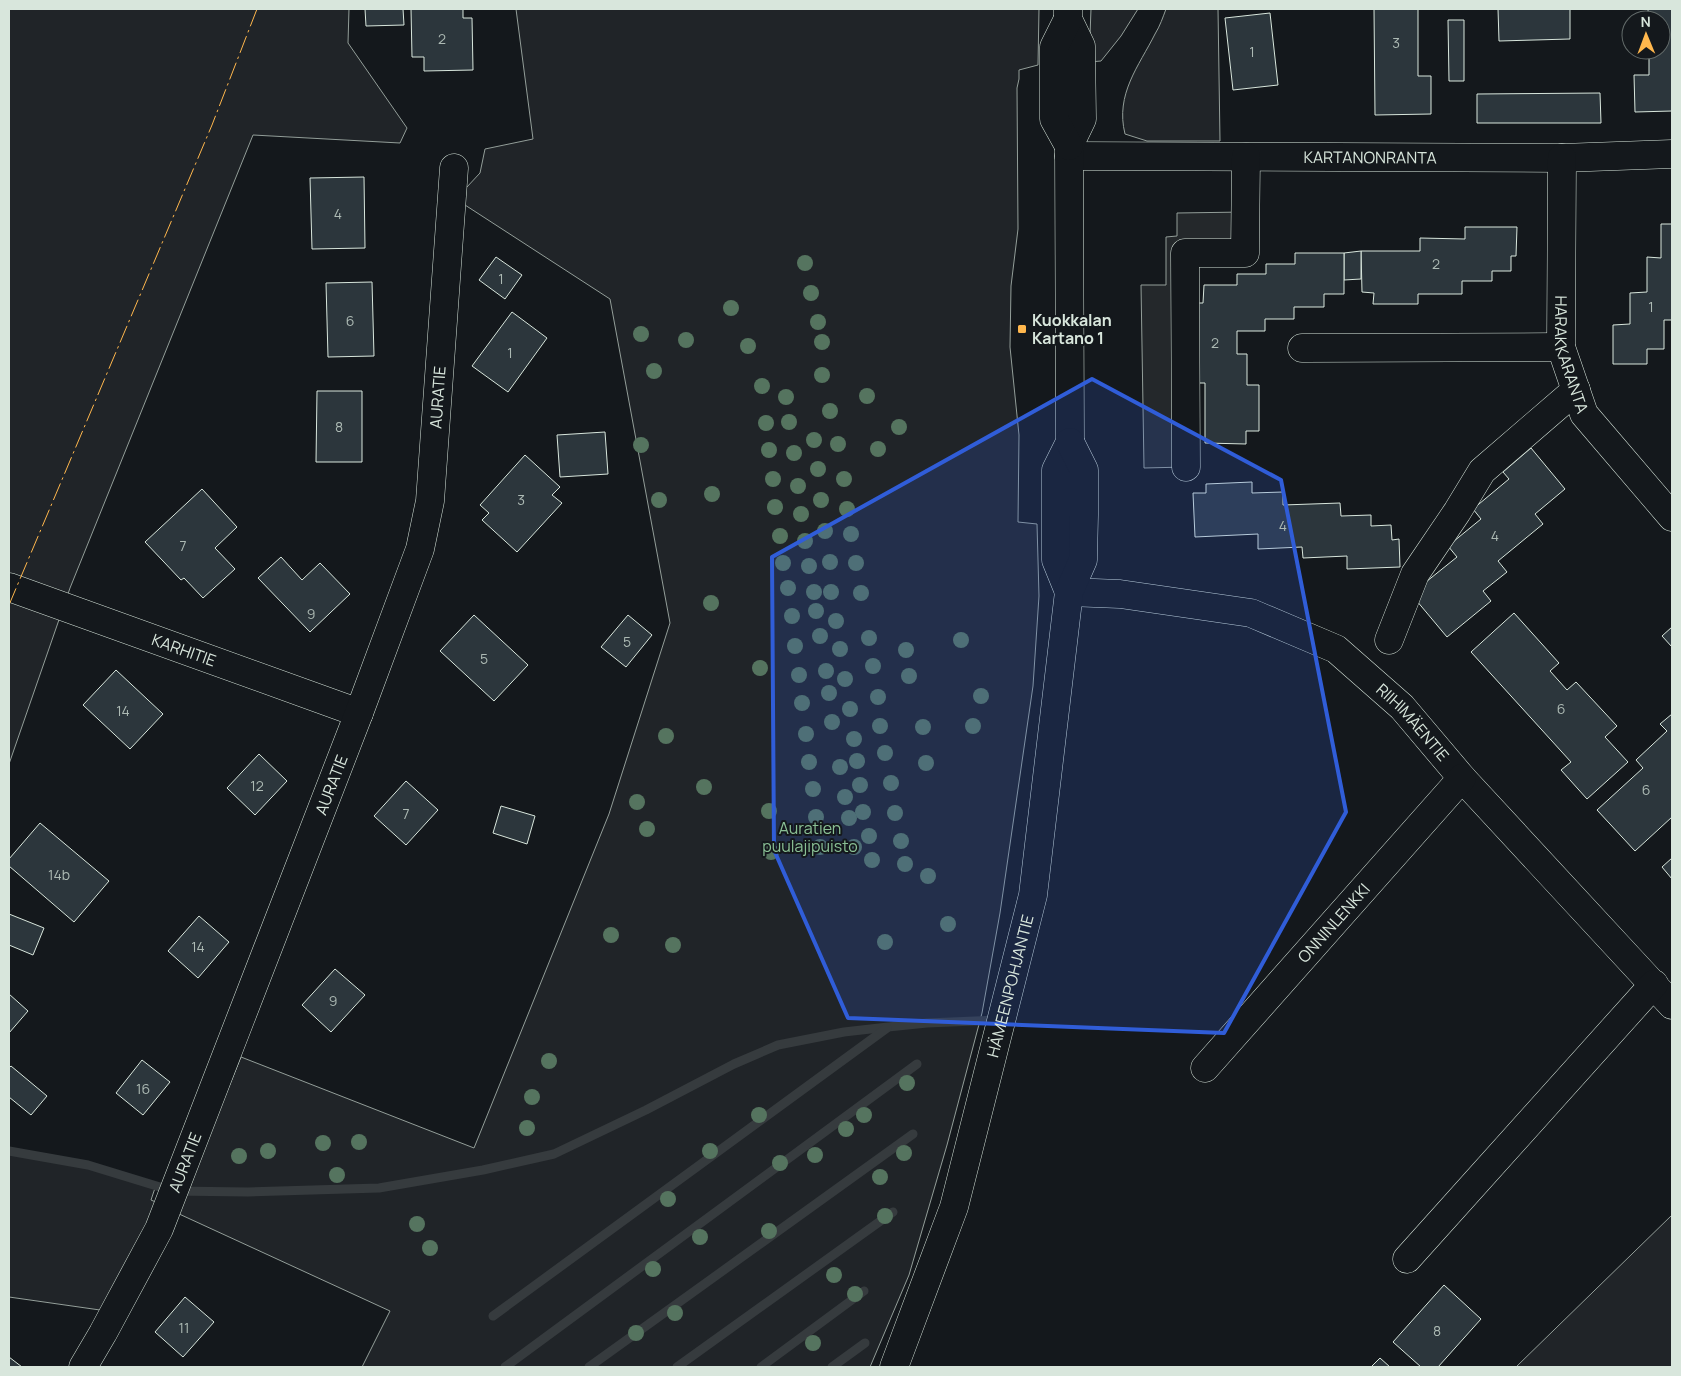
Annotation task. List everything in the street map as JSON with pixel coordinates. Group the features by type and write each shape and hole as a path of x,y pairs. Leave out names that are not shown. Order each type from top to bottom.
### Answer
{"street":[{"name":"HÄMEENPOHJANTIE","path":"894,1367 954,1207 1033,895 1069,592 1056,560 1056,470 1070,442 1069,151 1054,119 1054,47 1068,14"},
{"name":"KARTANONRANTA","path":"1069,151 1246,157 1562,158 1672,154"},
{"path":"1186,468 1185,253 1245,253 1246,157"},
{"name":"HARAKKARANTA","path":"1562,158 1561,347 1584,414 1672,517"},
{"name":"AURATIE","path":"82,1367 104,1333 159,1229 359,713 420,549 430,500 454,168"},
{"path":"1302,348 1561,347"},
{"path":"1389,640 1415,574 1482,472 1576,390"},
{"name":"KARHITIE","path":"9,587 359,713"},
{"name":"RIIHIMÄENTIE","path":"1069,592 1120,594 1251,614 1336,649 1402,706 1462,778 1672,1005"},
{"name":"ONNINLENKKI","path":"1205,1068 1462,778"},
{"path":"1407,1259 1654,984"}],"highlighted area":[{"path":"1092,379 1281,480 1346,812 1224,1033 848,1018 774,850 772,557"}],"green space":[{"path":"9,9 349,9 348,43 407,128 400,143 253,135 70,588 9,764"},
{"name":"Auratien puulajipuisto","path":"516,9 1039,9 1038,65 1019,70 1017,88 1018,229 1011,286 1010,347 1019,435 1018,522 1037,524 1039,596 1033,686 1000,913 982,1013 947,1145 909,1275 870,1367 362,1367 390,1311 177,1213 241,1057 474,1148 609,814 670,623 610,299 465,205 466,188 480,173 485,149 533,139"},
{"path":"1091,9 1138,9 1121,36 1101,61 1089,62"},
{"path":"1166,9 1218,9 1220,141 1147,141 1125,134 1123,106 1126,93 1130,81"},
{"path":"9,1151 88,1165 156,1185 151,1200 167,1207 114,1312 9,1297"},
{"path":"1672,1215 1672,1367 1516,1367"}],"shaded area":[{"path":"1245,212 1245,253 1185,253 1186,467 1144,468 1141,285 1166,285 1166,237 1177,236 1177,213"}],"building":[{"path":"365,9 403,9 404,25 366,26"},
{"path":"411,9 463,9 463,18 472,18 473,70 424,71 424,57 412,57"},
{"path":"1374,9 1418,9 1418,76 1431,76 1431,114 1375,115"},
{"path":"1498,9 1570,9 1570,39 1499,41"},
{"path":"1672,9 1672,111 1635,112 1634,75 1649,75 1649,60 1671,60 1671,10 1648,10"},
{"path":"1270,13 1278,85 1233,90 1225,18"},
{"path":"1448,20 1464,20 1464,81 1449,81"},
{"path":"1600,93 1601,123 1477,123 1477,94"},
{"path":"364,177 365,248 312,249 310,178"},
{"path":"1661,224 1672,224 1672,320 1664,320 1664,349 1647,349 1647,364 1613,364 1613,325 1630,324 1630,293 1647,292 1647,257 1661,258"},
{"path":"1465,227 1517,227 1516,256 1511,256 1511,271 1492,271 1492,281 1462,281 1462,294 1418,294 1418,304 1373,304 1374,293 1362,292 1361,251 1420,251 1420,238 1465,239"},
{"path":"1361,251 1361,279 1344,280 1344,253"},
{"path":"1295,253 1344,253 1344,294 1324,294 1324,307 1294,307 1294,319 1265,319 1265,331 1237,331 1237,354 1247,354 1247,385 1259,385 1259,431 1246,431 1246,444 1205,443 1205,383 1192,383 1192,303 1203,303 1204,285 1237,285 1237,274 1266,274 1266,264 1295,264"},
{"path":"496,257 522,275 505,299 479,280"},
{"path":"372,282 374,356 328,357 326,283"},
{"path":"512,312 547,338 508,392 472,366"},
{"path":"317,391 362,391 362,462 316,462"},
{"path":"605,432 608,474 560,477 557,435"},
{"path":"1531,448 1565,489 1535,514 1543,524 1498,561 1507,572 1483,591 1491,601 1447,637 1411,594 1457,557 1448,546 1481,519 1473,509 1509,479 1503,472"},
{"path":"525,455 560,487 552,495 562,503 517,552 482,520 489,513 480,505"},
{"path":"1252,482 1252,493 1283,492 1283,505 1340,503 1341,516 1371,515 1371,526 1391,525 1392,540 1399,539 1400,567 1347,569 1347,556 1303,558 1302,547 1258,549 1258,534 1195,537 1193,493 1206,493 1206,484"},
{"path":"202,489 237,527 215,548 235,569 203,598 184,578 181,580 145,542"},
{"path":"281,557 302,580 320,563 350,594 310,632 258,578"},
{"path":"1514,613 1559,663 1550,671 1567,690 1576,682 1617,726 1605,737 1628,762 1587,799 1561,770 1571,762 1471,652"},
{"path":"474,615 528,665 494,701 440,651"},
{"path":"628,615 652,635 626,667 601,647"},
{"path":"1672,627 1672,647 1662,636"},
{"path":"116,670 163,714 130,749 83,705"},
{"path":"1672,714 1672,817 1635,851 1597,810 1643,768 1636,760 1667,731 1660,724"},
{"path":"259,754 287,781 255,815 227,788"},
{"path":"406,781 438,810 406,845 374,816"},
{"path":"501,806 535,816 527,844 493,833"},
{"path":"40,823 109,881 74,922 9,866 9,859"},
{"path":"1672,858 1672,879 1662,867"},
{"path":"9,914 44,928 33,955 9,945"},
{"path":"199,916 229,942 198,978 168,951"},
{"path":"335,969 365,995 331,1032 302,1005"},
{"path":"9,994 28,1011 9,1033"},
{"path":"142,1060 170,1082 143,1115 116,1093"},
{"path":"11,1066 47,1096 31,1115 9,1097 9,1068"},
{"path":"1444,1285 1481,1319 1438,1367 1421,1367 1393,1342"},
{"path":"185,1297 214,1322 183,1357 155,1332"},
{"path":"9,1357 22,1367 9,1367"},
{"path":"1380,1358 1390,1367 1371,1367"}],"waterway":[{"path":"9,1151 88,1165 173,1191 248,1192 379,1188 483,1170 554,1154 646,1110 734,1064 778,1045 844,1032 888,1027 927,1023 999,1020"},
{"path":"493,1316 887,1028"},
{"path":"505,1367 917,1064"},
{"path":"589,1367 913,1134"},
{"path":"677,1367 893,1212"},
{"path":"761,1367 864,1291"},
{"path":"832,1367 865,1343"}],"power":[{"path":"9,605 212,125 257,9"}],"place":[{"name":"Kuokkalan Kartano 1","path":"1022,329"}]}
